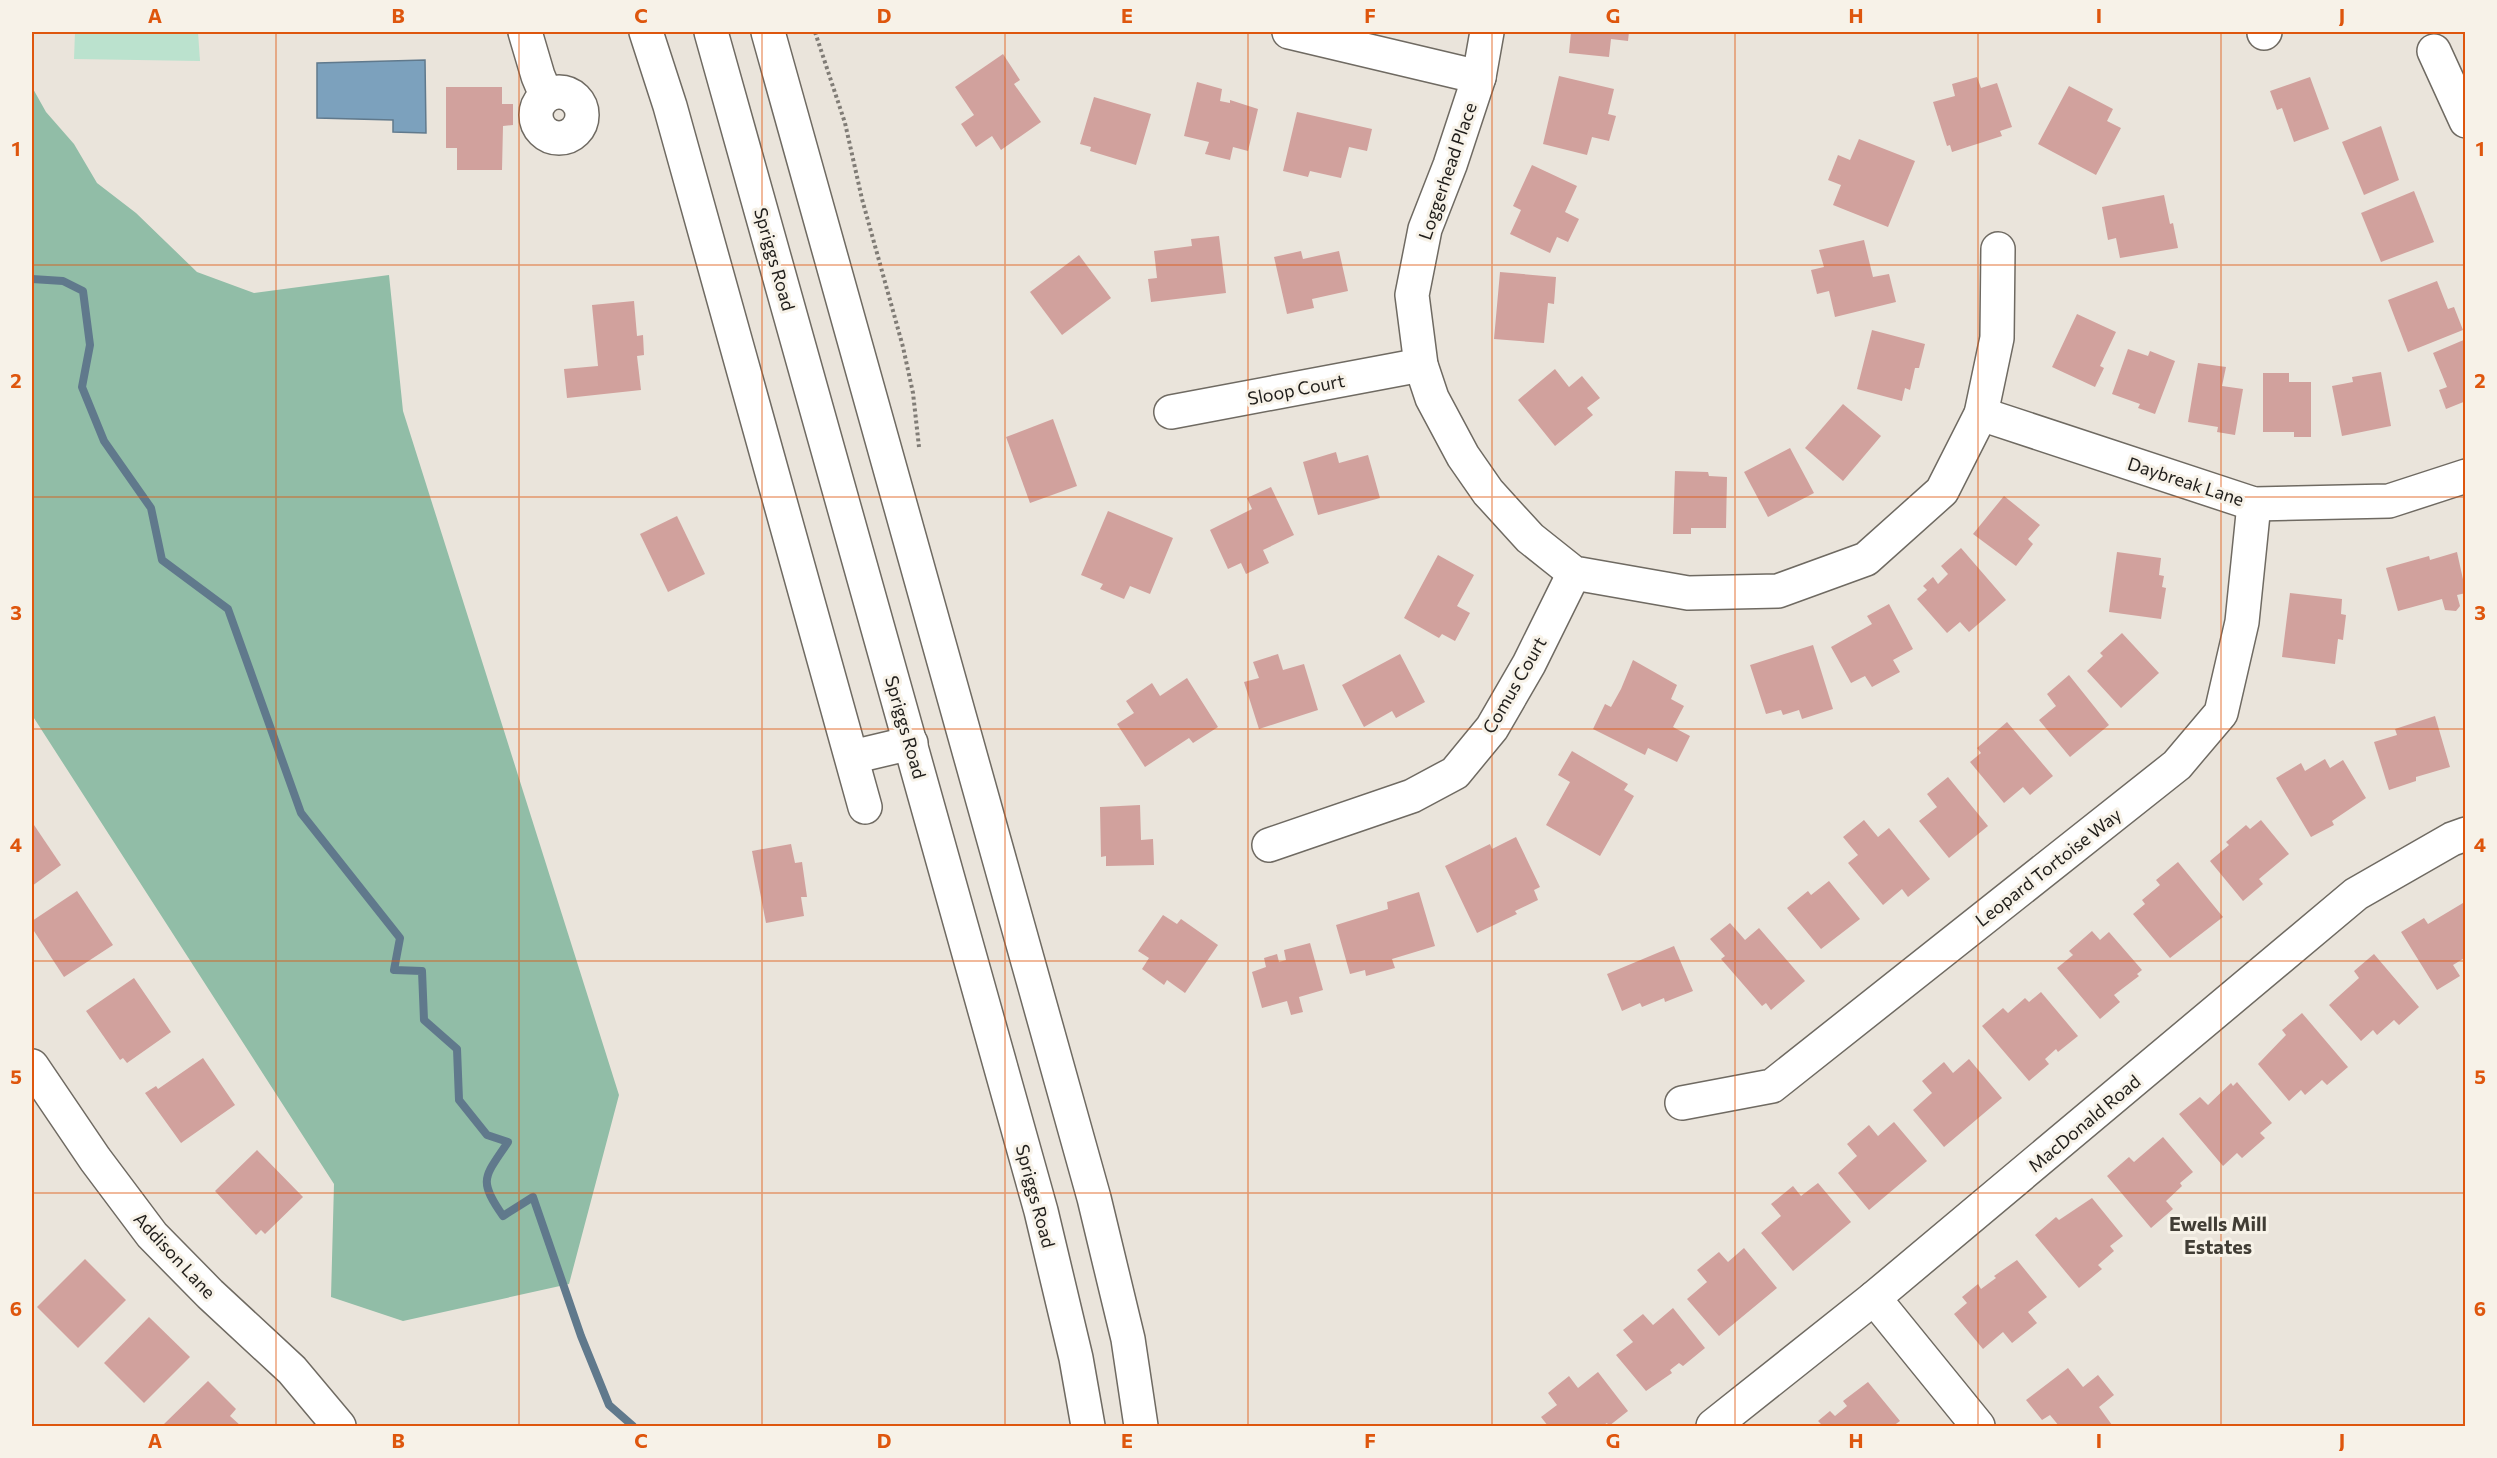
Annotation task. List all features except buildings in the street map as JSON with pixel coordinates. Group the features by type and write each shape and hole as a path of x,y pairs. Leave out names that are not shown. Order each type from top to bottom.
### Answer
{"street":[{"path":"525,32 546,95"},
{"path":"646,32 676,129 865,807"},
{"name":"Spriggs Road","path":"711,32 1041,1211 1076,1358 1088,1426"},
{"path":"768,32 1095,1198 1128,1339 1141,1426"},
{"path":"1289,32 1479,77"},
{"name":"Loggerhead Place","path":"1486,32 1479,77 1450,165 1425,229 1412,295 1422,365 1432,398 1463,456 1488,492 1530,538 1574,573 1688,593 1778,591 1866,559 1942,490 1981,414 1997,338 1998,249"},
{"path":"2434,51 2466,121"},
{"name":"Sloop Court","path":"1171,412 1422,365"},
{"name":"Daybreak Lane","path":"1981,414 2254,504 2389,501 2466,476"},
{"name":"Leopard Tortoise Way","path":"1682,1103 1772,1086 2177,765 2221,713 2242,622 2254,504"},
{"name":"Comus Court","path":"1269,845 1412,796 1455,772 1492,728 1529,664 1574,573"},
{"path":"852,757 911,743"},
{"name":"MacDonald Road","path":"1713,1426 1874,1298 2356,894 2452,839 2466,834"},
{"name":"Addison Lane","path":"32,1066 95,1159 152,1236 292,1370 339,1426"},
{"path":"1874,1298 1978,1426"}],"green space":[{"path":"75,32 198,32 200,61 74,59"},
{"path":"32,87 46,112 74,144 97,183 136,213 197,272 254,293 389,275 403,411 619,1095 569,1284 403,1321 331,1297 334,1184 32,715"}],"water":[{"path":"425,60 426,133 393,132 393,120 317,118 317,63"}],"waterway":[{"path":"32,279 63,281 83,291 90,345 82,387 104,441 151,508 162,560 228,609 301,813 400,938 394,970 422,971 424,1020 457,1049 459,1100 487,1135 508,1142 489,1171 487,1186 490,1194 503,1216 533,1197 581,1336 609,1405 633,1426"}],"district":[{"name":"Ewells Mill Estates","path":"2218,1234"}]}
